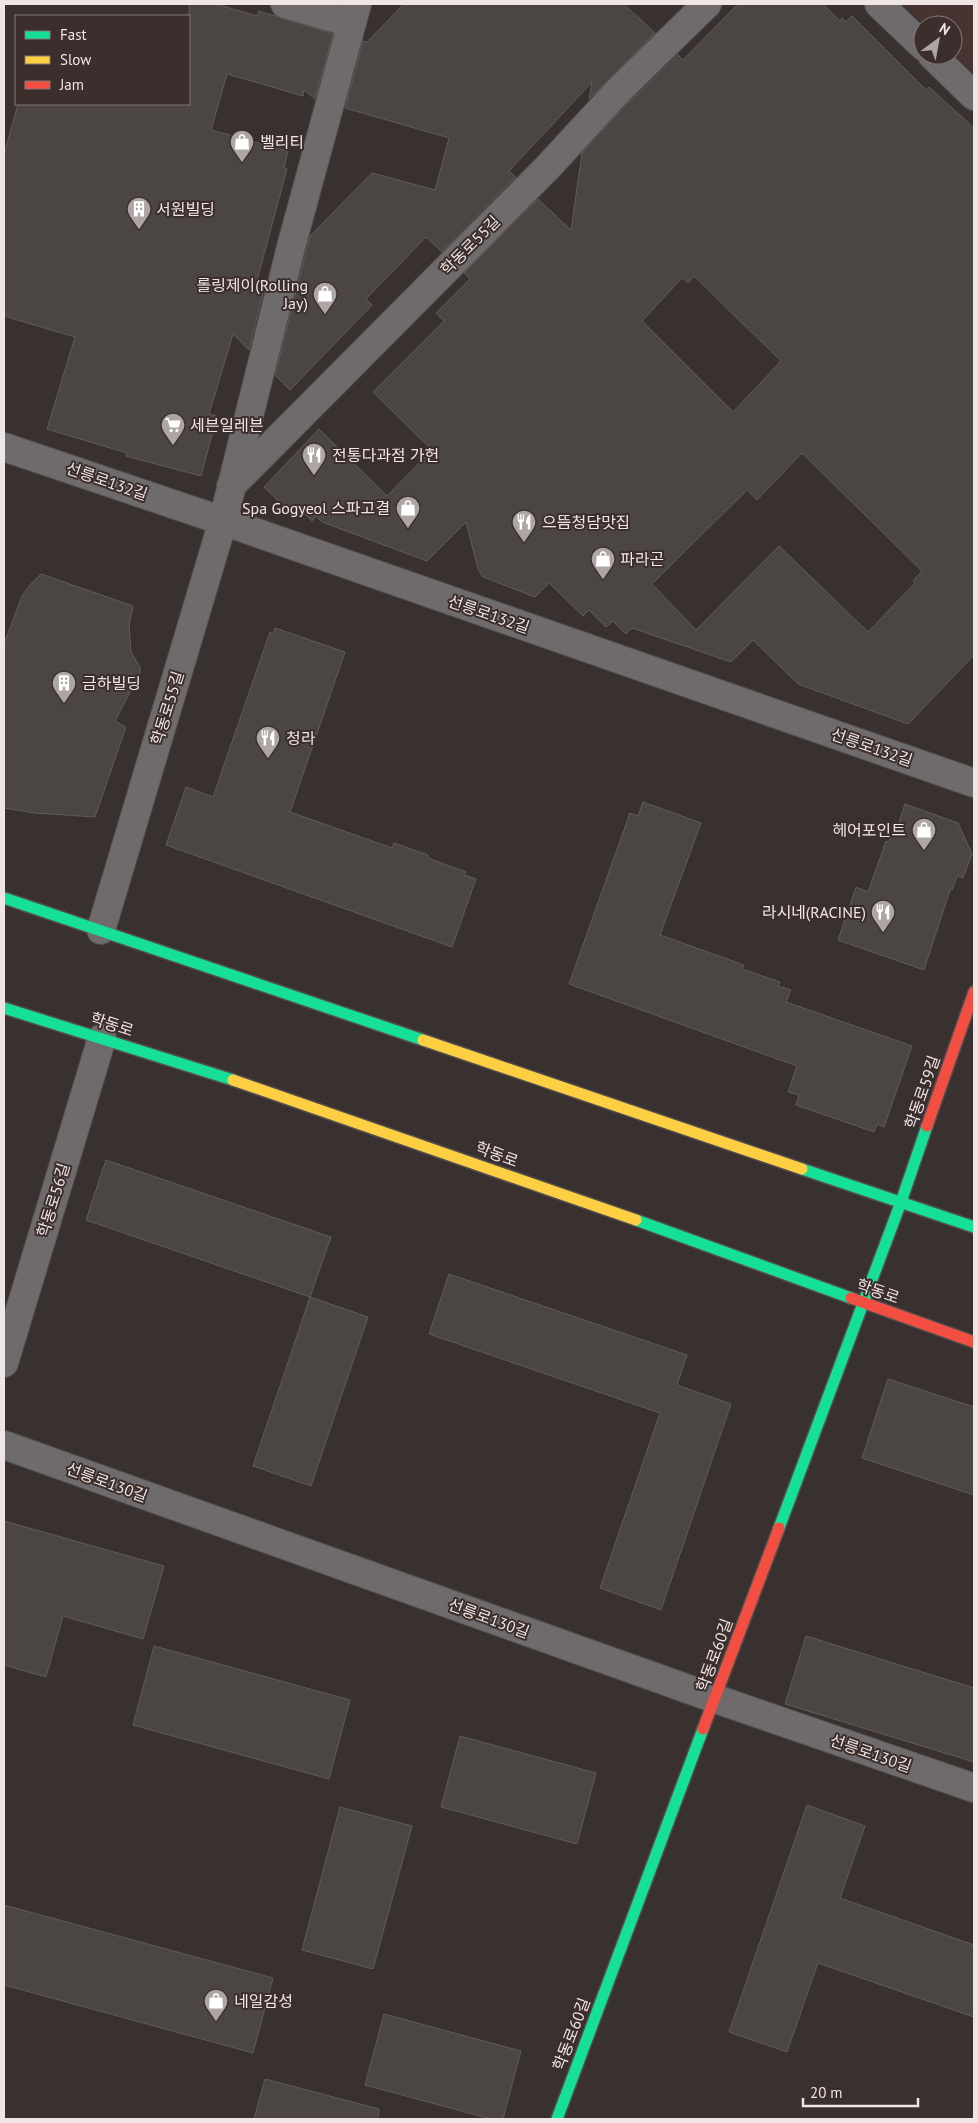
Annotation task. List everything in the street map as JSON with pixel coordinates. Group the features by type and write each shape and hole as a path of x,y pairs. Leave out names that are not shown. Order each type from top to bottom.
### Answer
{"main road":[{"path":"4,898 974,1227"},
{"name":"학동로59길","path":"901,1202 974,992"},
{"name":"학동로","path":"4,1008 102,1038 414,1141 974,1342"},
{"name":"학동로60길","path":"557,2119 901,1202"}],"street":[{"path":"285,4 354,13"},
{"name":"학동로55길","path":"231,486 547,168 619,90 708,4"},
{"path":"879,4 913,36"},
{"name":"학동로55길","path":"101,930 222,520 291,247 354,13"},
{"path":"942,65 974,96"},
{"name":"선릉로132길","path":"4,447 222,520 974,783"},
{"name":"학동로56길","path":"4,1363 102,1038"},
{"name":"선릉로130길","path":"4,1445 716,1699 974,1788"}],"shaded area":[{"path":"903,4 974,4 974,74 963,63 963,15 915,15"}],"building":[{"path":"189,4 216,4 257,16 259,11 333,34 315,99 304,90 303,96 227,74 211,130 288,151 284,167 287,169 253,295 266,281 249,350 233,334 209,414 217,416 201,476 126,456 127,453 47,429 75,337 4,316 4,154 18,105 190,105"},
{"path":"404,4 624,4 655,33 589,99 592,82 509,171 516,177 442,252 426,237 366,299 372,305 290,390 275,375 310,236 372,173 435,190 449,138 345,108 363,41 367,42"},
{"path":"738,4 823,4 840,21 842,18 846,22 852,16 926,90 929,87 974,128 974,655 908,724 798,684 753,640 731,662 632,628 626,634 613,621 606,627 589,610 583,616 549,583 535,597 483,577 478,569 466,522 427,561 322,522 316,516 312,521 300,509 293,516 264,487 319,429 387,496 432,450 373,392 444,321 436,313 470,279 464,273 538,199 571,230 582,153 630,101 678,55 683,60","holes":["694,276 781,361 733,412 642,321 682,278 688,283","802,453 922,571 913,581 915,583 868,632 779,546 696,630 652,584 747,490 757,500"]},
{"name":"금하빌딩","path":"41,574 133,606 129,625 131,652 140,667 140,673 115,721 126,727 95,817 35,813 4,808 4,644 22,596"},
{"path":"275,628 345,652 290,812 392,848 394,843 428,855 428,858 466,872 464,875 476,879 452,947 166,845 186,787 213,797 270,632 273,634"},
{"path":"643,802 701,823 660,935 744,965 742,969 780,982 778,986 791,990 786,1002 912,1046 884,1127 877,1124 874,1132 796,1105 799,1095 788,1092 797,1066 569,984 630,813 638,816"},
{"path":"905,804 958,823 972,854 963,878 957,876 952,890 950,890 924,970 838,940 856,887 868,892 886,841 889,842 891,836 894,837"},
{"path":"106,1160 331,1237 310,1297 86,1220"},
{"path":"449,1274 687,1355 677,1385 731,1404 661,1610 600,1588 660,1413 429,1334"},
{"path":"310,1297 368,1317 311,1486 253,1466"},
{"path":"888,1379 974,1407 974,1495 862,1458"},
{"path":"4,1521 164,1566 143,1639 63,1616 46,1677 4,1665"},
{"path":"806,1636 974,1688 974,1762 785,1704"},
{"path":"154,1646 350,1700 329,1779 133,1725"},
{"path":"460,1736 596,1773 577,1844 441,1807"},
{"path":"807,1805 865,1826 840,1898 974,1945 974,2017 818,1963 787,2052 729,2032"},
{"path":"340,1807 412,1826 373,1969 302,1950"},
{"path":"4,1905 273,1978 253,2053 4,1985"},
{"path":"384,2014 521,2051 503,2119 491,2119 365,2085"},
{"path":"265,2079 379,2109 378,2119 254,2119"}],"traffic: fast":[{"path":"4,898 423,1040"},
{"path":"4,1008 233,1080"},
{"path":"779,1528 901,1202 927,1126"},
{"path":"802,1169 974,1227"},
{"path":"636,1220 851,1298"},
{"path":"557,2119 703,1729"}],"traffic: slow":[{"path":"423,1040 802,1169"},
{"path":"233,1080 636,1220"}],"traffic: jam":[{"path":"927,1126 974,992"},
{"path":"851,1298 974,1342"},
{"path":"703,1729 779,1528"}],"place":[{"name":"벨리티","path":"242,163"},
{"name":"서원빌딩","path":"139,230"},
{"name":"롤링제이(Rolling Jay)","path":"325,315"},
{"name":"세븐일레븐","path":"173,446"},
{"name":"전통다과점 가헌","path":"314,476"},
{"name":"Spa Gogyeol 스파고결","path":"408,529"},
{"name":"으뜸청담맛집","path":"524,543"},
{"name":"파라곤","path":"603,580"},
{"name":"금하빌딩","path":"64,704"},
{"name":"청라","path":"268,759"},
{"name":"헤어포인트","path":"924,851"},
{"name":"라시네(RACINE)","path":"883,933"},
{"name":"네일감성","path":"216,2022"}]}
